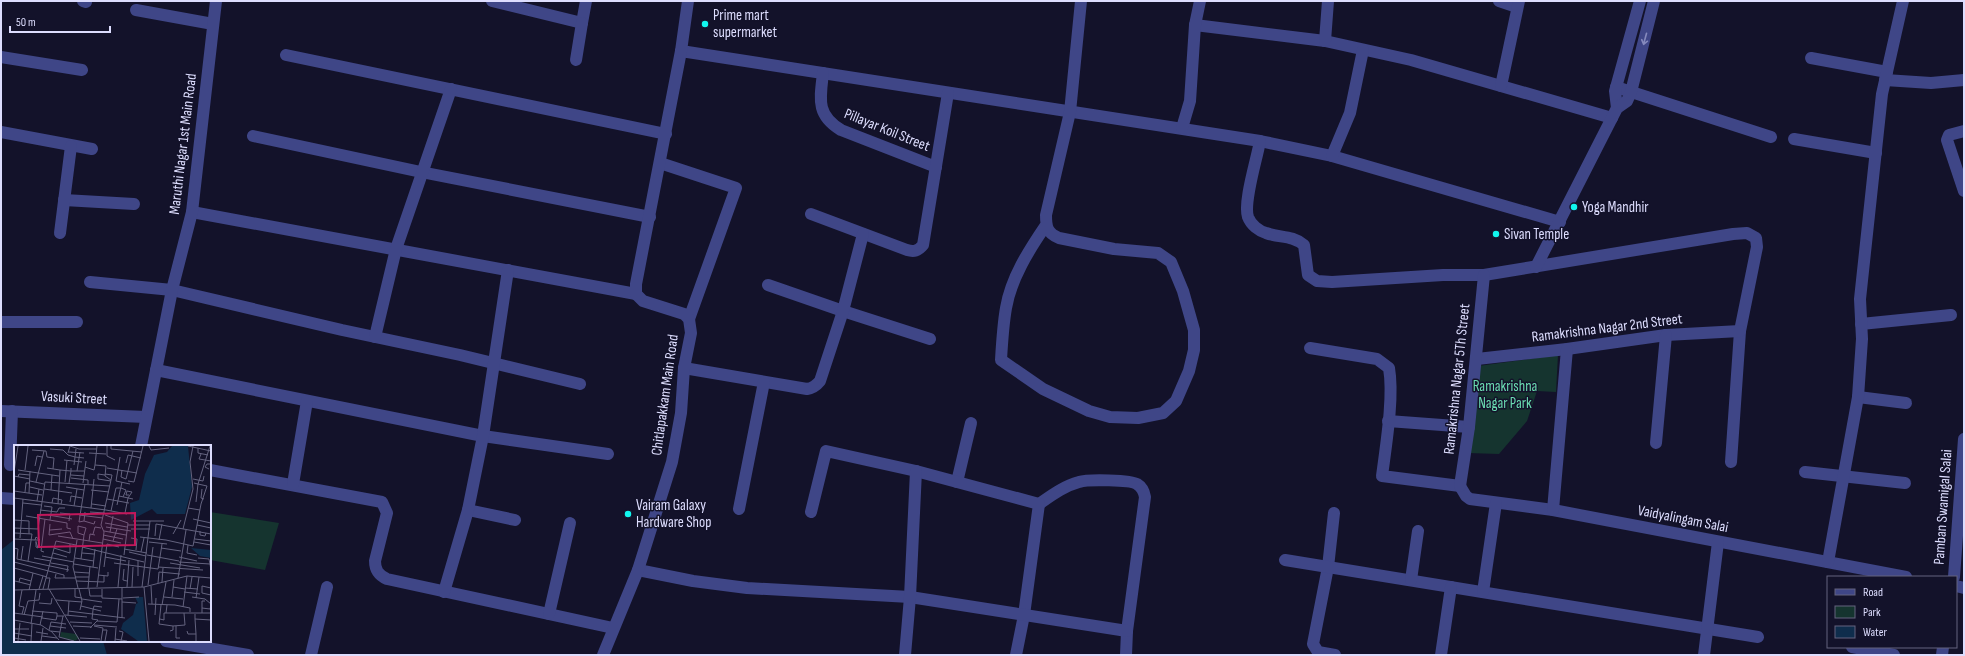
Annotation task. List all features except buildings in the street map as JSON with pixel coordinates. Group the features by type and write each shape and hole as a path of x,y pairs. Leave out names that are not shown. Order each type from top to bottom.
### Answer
{"street":[{"name":"Maruthi Nagar 1st Main Road","path":"141,445 172,290 192,212 216,1"},
{"path":"492,1 582,23"},
{"path":"576,60 586,1"},
{"path":"636,294 681,51 688,1"},
{"path":"1046,225 1032,245 1012,288 1006,307 1000,360 1043,389 1089,411 1110,417 1138,418 1163,413 1176,401 1189,371 1194,350 1191,315 1171,262 1158,253 1114,250 1060,238 1047,231 1046,214 1070,112 1081,1"},
{"path":"1182,128 1190,101 1195,25 1200,1"},
{"path":"1325,41 1328,1"},
{"path":"1499,1 1518,4 1501,86"},
{"path":"1615,113 1615,91 1640,1"},
{"path":"1536,267 1615,113 1627,102 1631,92 1654,1"},
{"path":"1828,562 1858,397 1862,339 1860,299 1876,153 1886,76 1903,1"},
{"path":"136,10 213,24"},
{"path":"1195,25 1325,41 1412,60 1501,86 1615,113"},
{"path":"1332,156 1350,113 1363,50"},
{"path":"681,51 1260,141 1332,156 1560,222"},
{"path":"286,55 666,134"},
{"path":"1,57 82,70"},
{"path":"1811,58 1886,76 1931,83 1964,80"},
{"name":"Pillayar Koil Street","path":"823,73 820,102 825,115 832,125 841,130 936,167"},
{"path":"1616,87 1771,137"},
{"path":"375,337 396,249 421,172 451,89"},
{"path":"811,214 912,252 920,250 923,245 948,93"},
{"path":"1964,131 1949,135 1947,140 1964,191"},
{"path":"1,132 92,149"},
{"path":"253,136 421,172 650,216"},
{"path":"1794,139 1876,153"},
{"path":"1260,141 1248,202 1248,217 1258,230 1267,234 1291,237 1304,245 1308,275 1317,281 1357,282 1443,275 1484,275 1733,234 1747,233 1756,238 1757,247 1740,331 1731,462"},
{"path":"60,233 71,146"},
{"path":"660,163 736,188 689,319"},
{"path":"64,200 134,204"},
{"name":"Chitlapakkam Main Road","path":"192,212 636,294 643,301 678,311 689,319 691,333 684,368 681,413 672,462 638,570 603,655"},
{"path":"684,368 807,389 818,385 843,311 863,234"},
{"path":"444,592 468,510 483,436 508,270"},
{"name":"Ramakrishna Nagar 5Th Street","path":"1460,486 1477,359 1484,275"},
{"path":"90,282 172,290 580,384"},
{"path":"768,284 843,311 930,339"},
{"path":"1861,324 1951,315"},
{"path":"1,322 77,322"},
{"name":"Ramakrishna Nagar 2nd Street","path":"1477,359 1567,349 1666,335 1740,331"},
{"path":"1656,443 1666,335"},
{"path":"1310,348 1377,359 1386,364 1389,368 1391,376 1382,476 1460,486"},
{"path":"1553,510 1567,349"},
{"path":"156,370 307,402 483,436 608,454"},
{"path":"739,509 764,382"},
{"path":"1858,397 1906,403"},
{"path":"293,484 307,402"},
{"path":"6,411 10,465"},
{"name":"Vasuki Street","path":"6,411 146,417"},
{"path":"1388,421 1469,427"},
{"path":"957,482 971,424"},
{"name":"Pamban Swamigal Salai","path":"1954,576 1961,522 1964,439"},
{"path":"811,512 826,451 916,471 1039,504"},
{"path":"211,470 293,484 382,502 387,512 375,560 377,572 387,579 613,628"},
{"path":"905,655 910,597 916,471"},
{"path":"1805,472 1906,483"},
{"path":"1016,655 1024,615 1039,504 1057,491 1081,481 1098,480 1136,483 1142,488 1145,497 1127,631 1126,655"},
{"name":"Vaidyalingam Salai","path":"1460,486 1466,496 1470,499 1553,510 1901,576"},
{"path":"1,498 14,499"},
{"path":"1483,592 1496,503"},
{"path":"468,510 515,520"},
{"path":"1334,513 1328,567 1313,644 1318,652 1335,655"},
{"path":"549,614 570,523"},
{"path":"1411,580 1418,531"},
{"path":"1704,655 1718,542"},
{"path":"1284,560 1758,637"},
{"path":"638,570 693,581 747,588 910,597 1127,631"},
{"path":"311,655 327,587"},
{"path":"1441,655 1451,587"},
{"path":"169,642 196,651 248,655"},
{"path":"1857,648 1894,655"}],"green space":[{"name":"Ramakrishna Nagar Park","path":"1558,355 1556,392 1537,391 1527,421 1499,454 1468,453 1478,366"},
{"path":"211,512 279,523 265,570 211,560"}],"water":[{"path":"14,540 14,642 103,642 107,655 1,655 1,550"}],"place":[{"name":"Prime mart supermarket","path":"705,24"},
{"name":"Yoga Mandhir","path":"1574,207"},
{"name":"Sivan Temple","path":"1496,234"},
{"name":"Vairam Galaxy Hardware Shop","path":"628,514"}]}
